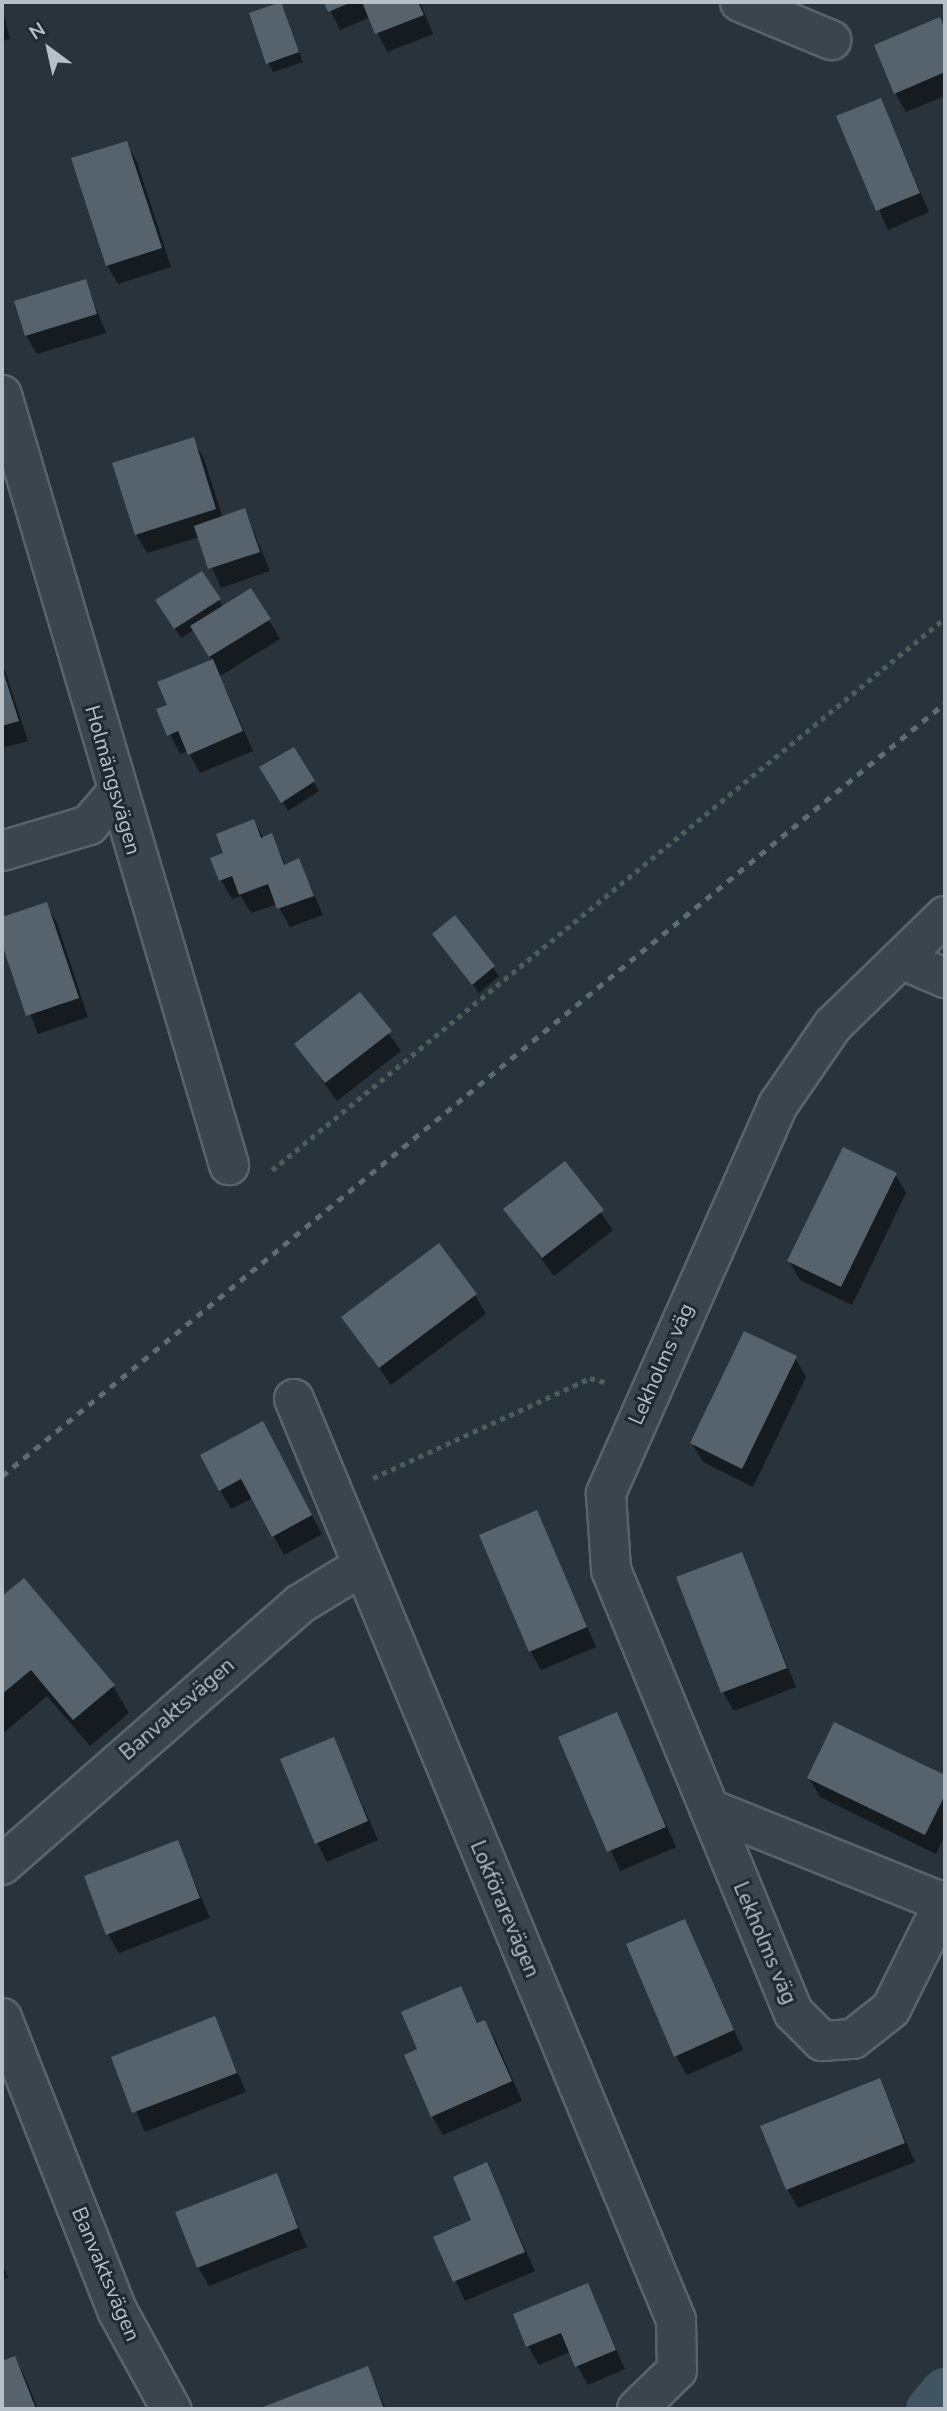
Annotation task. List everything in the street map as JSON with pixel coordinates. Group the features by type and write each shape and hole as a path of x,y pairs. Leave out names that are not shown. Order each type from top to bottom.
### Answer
{"street":[{"path":"740,2 831,40"},
{"name":"Holmängsvägen","path":"2,395 116,793 229,1165"},
{"path":"2,851 89,825 116,793"},
{"name":"Lekholms väg","path":"710,1809 945,1902 891,2009 853,2039 822,2040 794,2013 611,1570 606,1494 646,1395 778,1105 833,1025 945,916"},
{"path":"901,959 945,978"},
{"name":"Lokförarevägen","path":"294,1399 676,2320 677,2370 637,2409"},
{"name":"Banvaktsvägen","path":"2,1865 300,1604 362,1566"},
{"name":"Banvaktsvägen","path":"2,2018 118,2312 172,2409"}],"path":[{"path":"229,1165 268,1172 293,1155 945,618"},
{"path":"334,1496 590,1378 646,1395"}],"building":[{"path":"281,2 299,52 266,64 249,13"},
{"path":"324,2 352,2 328,12"},
{"path":"362,2 418,2 424,15 375,34"},
{"path":"940,17 945,30 945,72 894,94 874,45"},
{"path":"881,98 920,193 876,211 836,116"},
{"path":"127,141 162,248 106,266 71,158"},
{"path":"86,279 97,314 25,336 14,301"},
{"path":"194,437 216,509 135,535 112,463"},
{"path":"245,508 260,552 208,569 194,526"},
{"path":"202,571 221,599 174,629 155,600"},
{"path":"251,588 271,619 209,657 190,626"},
{"path":"213,659 243,731 188,755 178,731 167,736 156,709 167,705 157,682"},
{"path":"2,668 19,721 2,726"},
{"path":"294,747 315,781 281,803 259,767"},
{"path":"254,819 261,838 272,833 284,865 299,858 314,896 277,909 268,884 239,895 232,876 219,881 210,858 223,853 216,834"},
{"path":"47,902 79,998 26,1016 2,944 2,917"},
{"path":"455,915 495,966 472,985 432,934"},
{"path":"360,992 392,1031 325,1083 294,1044"},
{"path":"843,1147 897,1173 841,1287 787,1261"},
{"path":"565,1161 604,1210 542,1258 503,1209"},
{"path":"439,1243 477,1294 379,1368 341,1317"},
{"path":"744,1331 797,1356 742,1469 690,1443"},
{"path":"263,1421 312,1515 272,1537 241,1479 219,1491 200,1455"},
{"path":"537,1510 587,1627 529,1652 479,1535"},
{"path":"742,1552 787,1668 721,1693 676,1577"},
{"path":"24,1578 115,1685 73,1720 31,1670 2,1694 2,1596"},
{"path":"617,1712 666,1827 607,1852 558,1737"},
{"path":"834,1722 945,1775 945,1795 925,1835 807,1778"},
{"path":"334,1737 368,1821 315,1844 280,1759"},
{"path":"178,1840 200,1898 106,1935 84,1876"},
{"path":"685,1919 734,2030 674,2057 626,1944"},
{"path":"461,1986 477,2023 485,2020 512,2081 431,2117 404,2055 417,2049 401,2012"},
{"path":"215,2016 237,2073 132,2113 111,2057"},
{"path":"880,2078 905,2143 786,2190 760,2126"},
{"path":"487,2162 525,2252 453,2282 433,2237 471,2220 453,2177"},
{"path":"277,2173 298,2228 197,2268 175,2212"},
{"path":"588,2283 616,2350 575,2367 561,2333 526,2347 513,2314"},
{"path":"15,2356 36,2409 2,2409 2,2361"},
{"path":"368,2366 384,2409 263,2407"}],"waterway":[{"path":"930,2409 945,2392"}],"railway":[{"path":"2,1476 945,703"}]}
